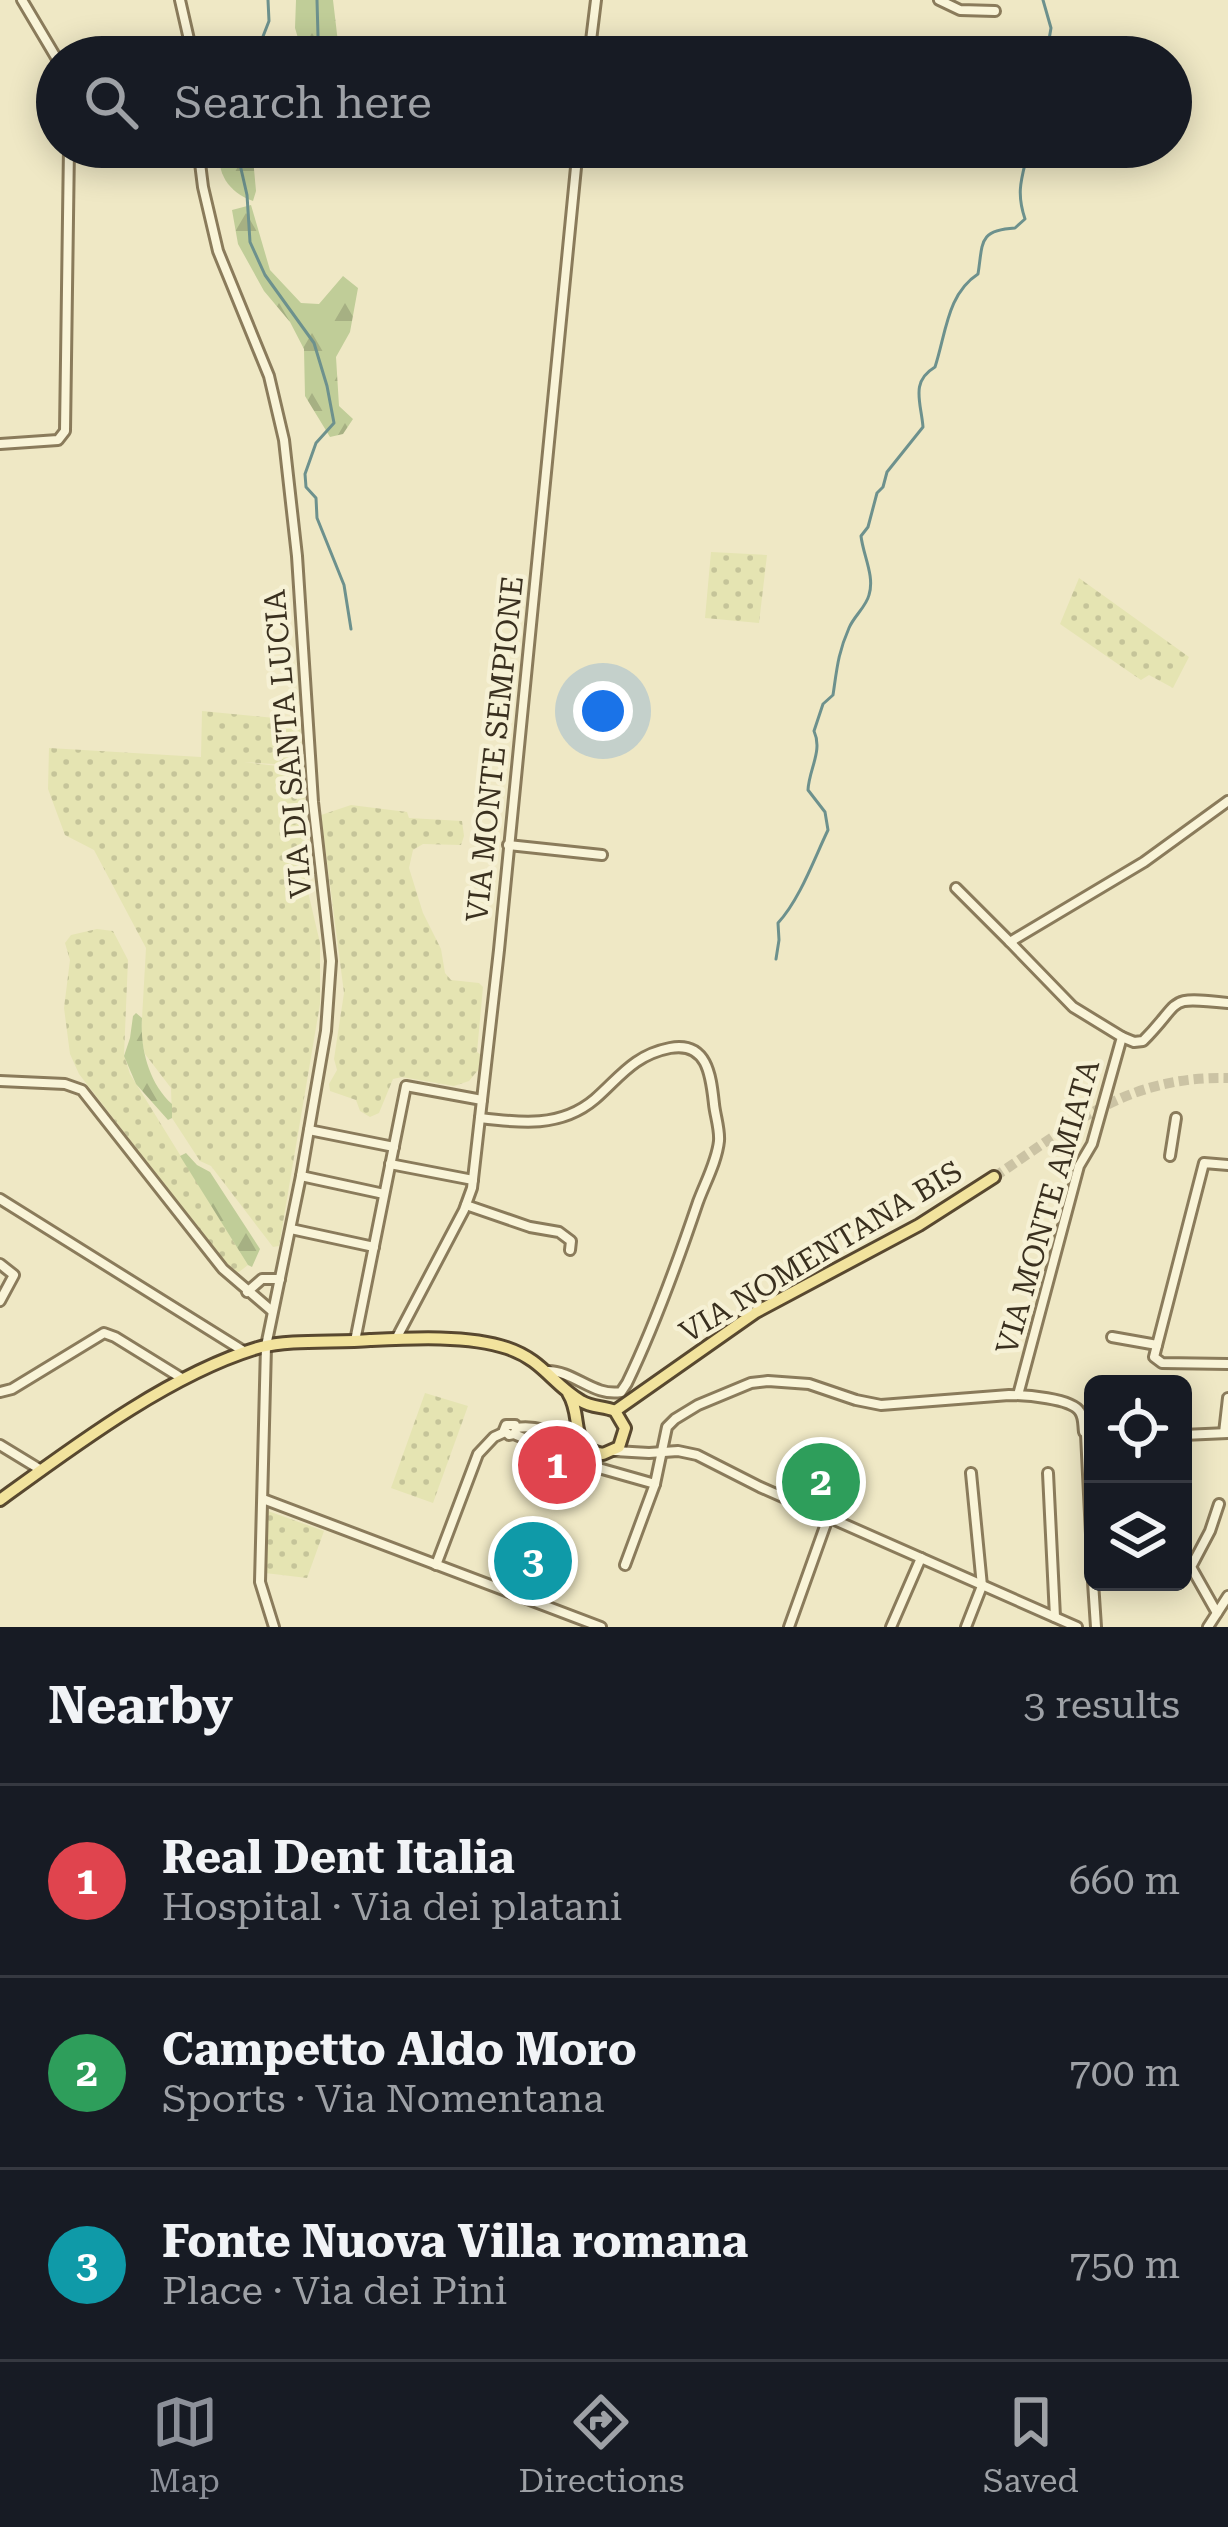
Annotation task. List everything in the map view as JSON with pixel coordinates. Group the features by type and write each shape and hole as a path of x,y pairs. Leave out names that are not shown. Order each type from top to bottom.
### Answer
{"main road":[{"name":"VIA NOMENTANA BIS","path":"615,1411 756,1312 910,1230 994,1177"},
{"path":"0,1500 88,1437 184,1380 266,1346 396,1339 490,1343 520,1353 548,1371 587,1406 596,1407 615,1411 624,1421 625,1434 614,1451 597,1454 582,1444 579,1422 596,1407"},
{"path":"568,1393 579,1422"}],"street":[{"path":"22,0 43,36"},
{"path":"180,0 188,36"},
{"path":"592,36 596,0"},
{"path":"939,0 960,10 995,11"},
{"path":"0,444 58,440 66,429 69,168"},
{"name":"VIA DI SANTA LUCIA","path":"201,168 214,239 279,413 297,556 313,802 332,968 301,1176 266,1346 261,1586 274,1627"},
{"name":"VIA MONTE SEMPIONE","path":"396,1339 466,1205 473,1180 576,168"},
{"path":"1010,942 1144,862 1228,801"},
{"path":"508,845 602,855"},
{"name":"VIA MONTE AMIATA","path":"956,888 1070,1004 1122,1037 1091,1146 1078,1166 1018,1395"},
{"path":"1122,1037 1143,1041 1172,1006 1185,999 1228,1003"},
{"path":"480,1118 531,1124 558,1118 591,1102 634,1061 673,1047 694,1052 712,1076 718,1144 670,1281 627,1384 619,1394 608,1394 560,1371 548,1371"},
{"path":"0,1082 65,1084 85,1093 214,1258 273,1312"},
{"path":"356,1341 406,1086 482,1100"},
{"path":"1170,1156 1176,1118"},
{"path":"309,1130 394,1147"},
{"path":"1228,1165 1204,1162 1154,1357 1160,1363 1228,1364"},
{"path":"390,1164 473,1180"},
{"path":"301,1176 384,1194"},
{"path":"0,1199 246,1352"},
{"path":"466,1205 564,1234 571,1250"},
{"path":"291,1229 374,1247"},
{"path":"0,1264 14,1278 0,1301"},
{"path":"247,1292 265,1278 280,1279"},
{"path":"0,1392 104,1333 184,1380"},
{"path":"1112,1337 1157,1345"},
{"path":"625,1565 674,1419 760,1381 809,1384 887,1406 1018,1395 1075,1407 1084,1430"},
{"path":"1192,1435 1226,1433 1228,1398"},
{"path":"557,1433 569,1432 579,1422"},
{"path":"436,1565 478,1454 494,1437 534,1427 582,1444"},
{"path":"512,1431 588,1465 655,1484"},
{"path":"625,1434 640,1453"},
{"path":"0,1445 41,1470"},
{"path":"614,1451 681,1451 703,1457 755,1485 1071,1626"},
{"path":"966,1627 982,1586 971,1472"},
{"path":"1048,1473 1055,1618"},
{"path":"263,1499 601,1627"},
{"path":"1217,1613 1191,1566 1219,1504"},
{"path":"789,1627 828,1518"},
{"path":"891,1627 921,1558"},
{"path":"1094,1591 1096,1627"},
{"path":"1208,1627 1228,1597"}],"green space":[{"path":"296,0 333,0 337,36 297,36"},
{"path":"221,168 254,168 253,201 237,192"},
{"path":"251,205 270,270 301,303 319,304 343,276 358,288 350,332 336,357 339,406 353,419 343,434 330,437 305,396 304,349 238,244 232,210"},
{"path":"711,552 767,555 759,623 705,618"},
{"path":"1079,578 1189,657 1173,688 1149,675 1141,680 1060,624"},
{"path":"202,711 296,720 300,725 303,766 244,762 294,768 305,781 305,879 320,943 320,1004 279,1246 273,1247 211,1166 200,1161 172,1118 171,1088 145,1054 141,1036 146,948 94,850 65,835 48,789 49,748 201,757"},
{"path":"351,805 407,812 409,818 462,821 461,845 423,844 413,850 409,868 441,949 445,973 451,980 483,987 477,1052 481,1055 469,1081 454,1086 393,1079 379,1113 370,1117 360,1111 356,1100 330,1091 329,1084 337,1070 334,1059 344,993 321,815"},
{"path":"113,931 128,960 124,1055 130,1074 248,1265 239,1272 232,1271 79,1074 70,1054 64,1008 70,960 65,943 71,935"},
{"path":"136,1013 142,1018 152,1076 172,1104 168,1120 136,1084 124,1056"},
{"path":"186,1153 210,1172 260,1249 252,1267 180,1156"},
{"path":"425,1393 468,1406 433,1503 391,1488"},
{"path":"268,1511 324,1531 307,1578 265,1573"}],"waterway":[{"path":"263,36 269,21 268,0"},
{"path":"317,0 318,36"},
{"path":"1043,0 1050,36"},
{"path":"241,168 250,242 265,275 314,343 327,386 334,423 316,443 305,474 306,487 316,498 317,518 344,585 351,629"},
{"path":"776,959 778,923 800,891 828,830 825,812 808,790 816,753 814,731 823,704 833,695 845,637 869,595 870,573 861,536 887,472 923,427 922,379 935,367 960,292 978,274 984,240 1025,219 1020,191 1024,168"}],"tunnel":[{"path":"994,1177 1076,1122 1130,1094 1160,1085 1228,1078"}],"place":[{"name":"Real Dent Italia","path":"557,1465"},
{"name":"Campetto Aldo Moro","path":"821,1482"},
{"name":"Fonte Nuova Villa romana","path":"533,1561"}]}
